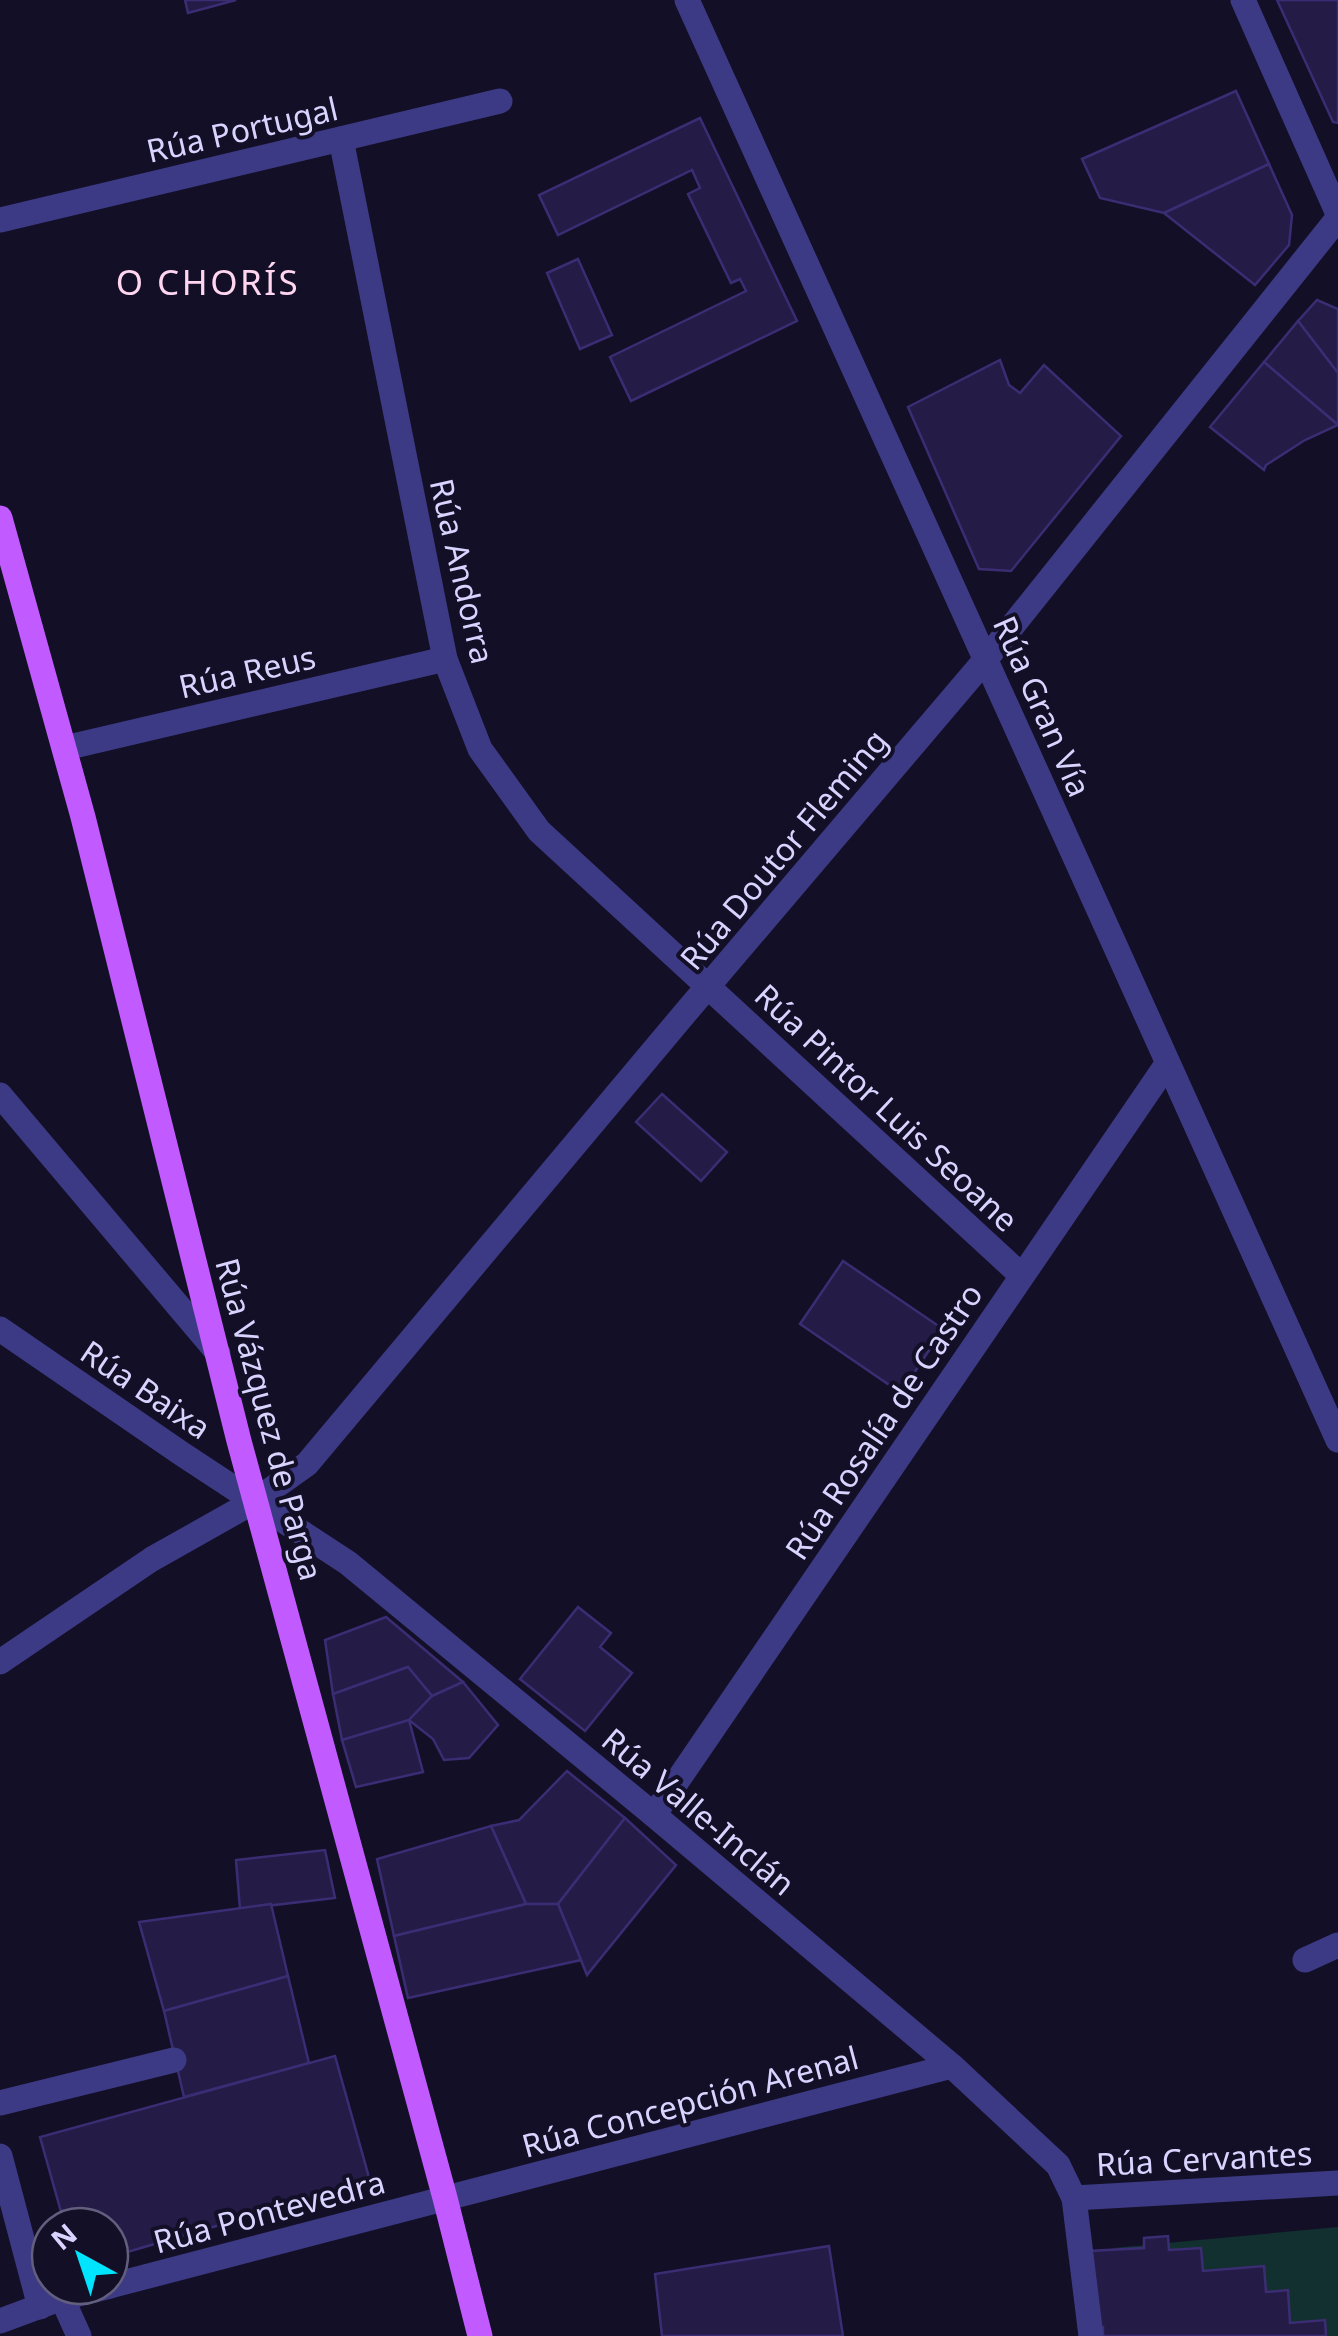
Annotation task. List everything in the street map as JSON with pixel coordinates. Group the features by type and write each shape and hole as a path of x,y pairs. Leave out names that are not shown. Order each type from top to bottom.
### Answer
{"main road":[{"name":"Rúa Vázquez de Parga","path":"0,518 64,748 256,1502 480,2336"}],"street":[{"name":"Rúa Gran Vía","path":"687,0 1338,1440"},
{"path":"1243,0 1338,216"},
{"name":"Rúa Portugal","path":"0,220 500,101"},
{"name":"Rúa Andorra","path":"341,139 444,659 480,749 539,831 709,986"},
{"name":"Rúa Doutor Fleming","path":"0,1662 152,1559 256,1502 308,1464 986,659 1338,216"},
{"name":"Rúa Reus","path":"64,748 444,659"},
{"name":"Rúa Pintor Luis Seoane","path":"709,986 1021,1275"},
{"name":"Rúa Rosalía de Castro","path":"654,1815 1167,1064"},
{"path":"0,1095 218,1353"},
{"name":"Rúa Baixa","path":"0,1329 256,1502"},
{"name":"Rúa Valle-Inclán","path":"256,1502 348,1564 952,2066 1058,2165 1074,2198"},
{"path":"1304,1960 1338,1945"},
{"path":"0,2103 174,2060"},
{"name":"Rúa Concepción Arenal","path":"445,2198 952,2066"},
{"path":"0,2156 30,2242"},
{"name":"Rúa Cervantes","path":"1074,2198 1338,2183"},
{"name":"Rúa Pontevedra","path":"130,2281 445,2198"},
{"path":"1074,2198 1091,2336"},
{"name":"Rúa Pontevedra","path":"0,2320 40,2306"},
{"path":"54,2306 78,2336"}],"green space":[{"path":"1338,2227 1338,2336 1123,2336 1113,2248"}],"building":[{"path":"185,0 236,0 188,13"},
{"path":"1277,0 1338,0 1338,123 1333,122"},
{"path":"1236,91 1269,164 1164,213 1100,198 1082,159"},
{"path":"700,118 797,321 631,401 610,357 746,291 740,279 731,283 688,194 700,188 692,170 558,235 539,195"},
{"path":"1269,164 1292,215 1289,245 1255,285 1164,213"},
{"path":"578,259 612,335 580,349 547,273"},
{"path":"1317,300 1338,309 1338,373 1298,321"},
{"path":"1298,321 1338,373 1338,425 1264,362"},
{"path":"1000,360 1009,385 1020,393 1044,365 1121,436 1011,571 979,569 908,407"},
{"path":"1264,362 1338,425 1305,440 1264,470 1210,427"},
{"path":"662,1094 727,1152 701,1181 636,1122"},
{"path":"843,1261 943,1329 901,1393 800,1324"},
{"path":"578,1607 611,1633 600,1647 632,1673 585,1731 520,1679"},
{"path":"386,1617 463,1682 432,1696 408,1667 333,1694 325,1640"},
{"path":"408,1667 432,1696 409,1720 342,1740 333,1694"},
{"path":"463,1682 498,1725 469,1758 444,1760 433,1739 409,1720 432,1696"},
{"path":"409,1720 423,1772 356,1787 342,1740"},
{"path":"567,1771 625,1818 558,1904 526,1904 491,1826 519,1820"},
{"path":"625,1818 676,1865 587,1975 558,1904"},
{"path":"491,1826 526,1904 394,1936 377,1859"},
{"path":"325,1850 335,1898 240,1909 236,1860"},
{"path":"271,1904 288,1976 164,2011 139,1922"},
{"path":"526,1904 558,1904 581,1960 408,1998 394,1936"},
{"path":"288,1976 309,2063 184,2097 164,2011"},
{"path":"335,2056 370,2181 130,2251 130,2206 59,2206 40,2137"},
{"path":"1168,2236 1169,2250 1201,2248 1203,2271 1264,2266 1266,2292 1288,2290 1290,2323 1325,2320 1326,2336 1103,2336 1103,2327 1094,2327 1089,2251 1144,2248 1144,2238"},
{"path":"829,2246 843,2336 662,2336 655,2274"}],"district":[{"name":"O CHORÍS","path":"208,281"}]}
